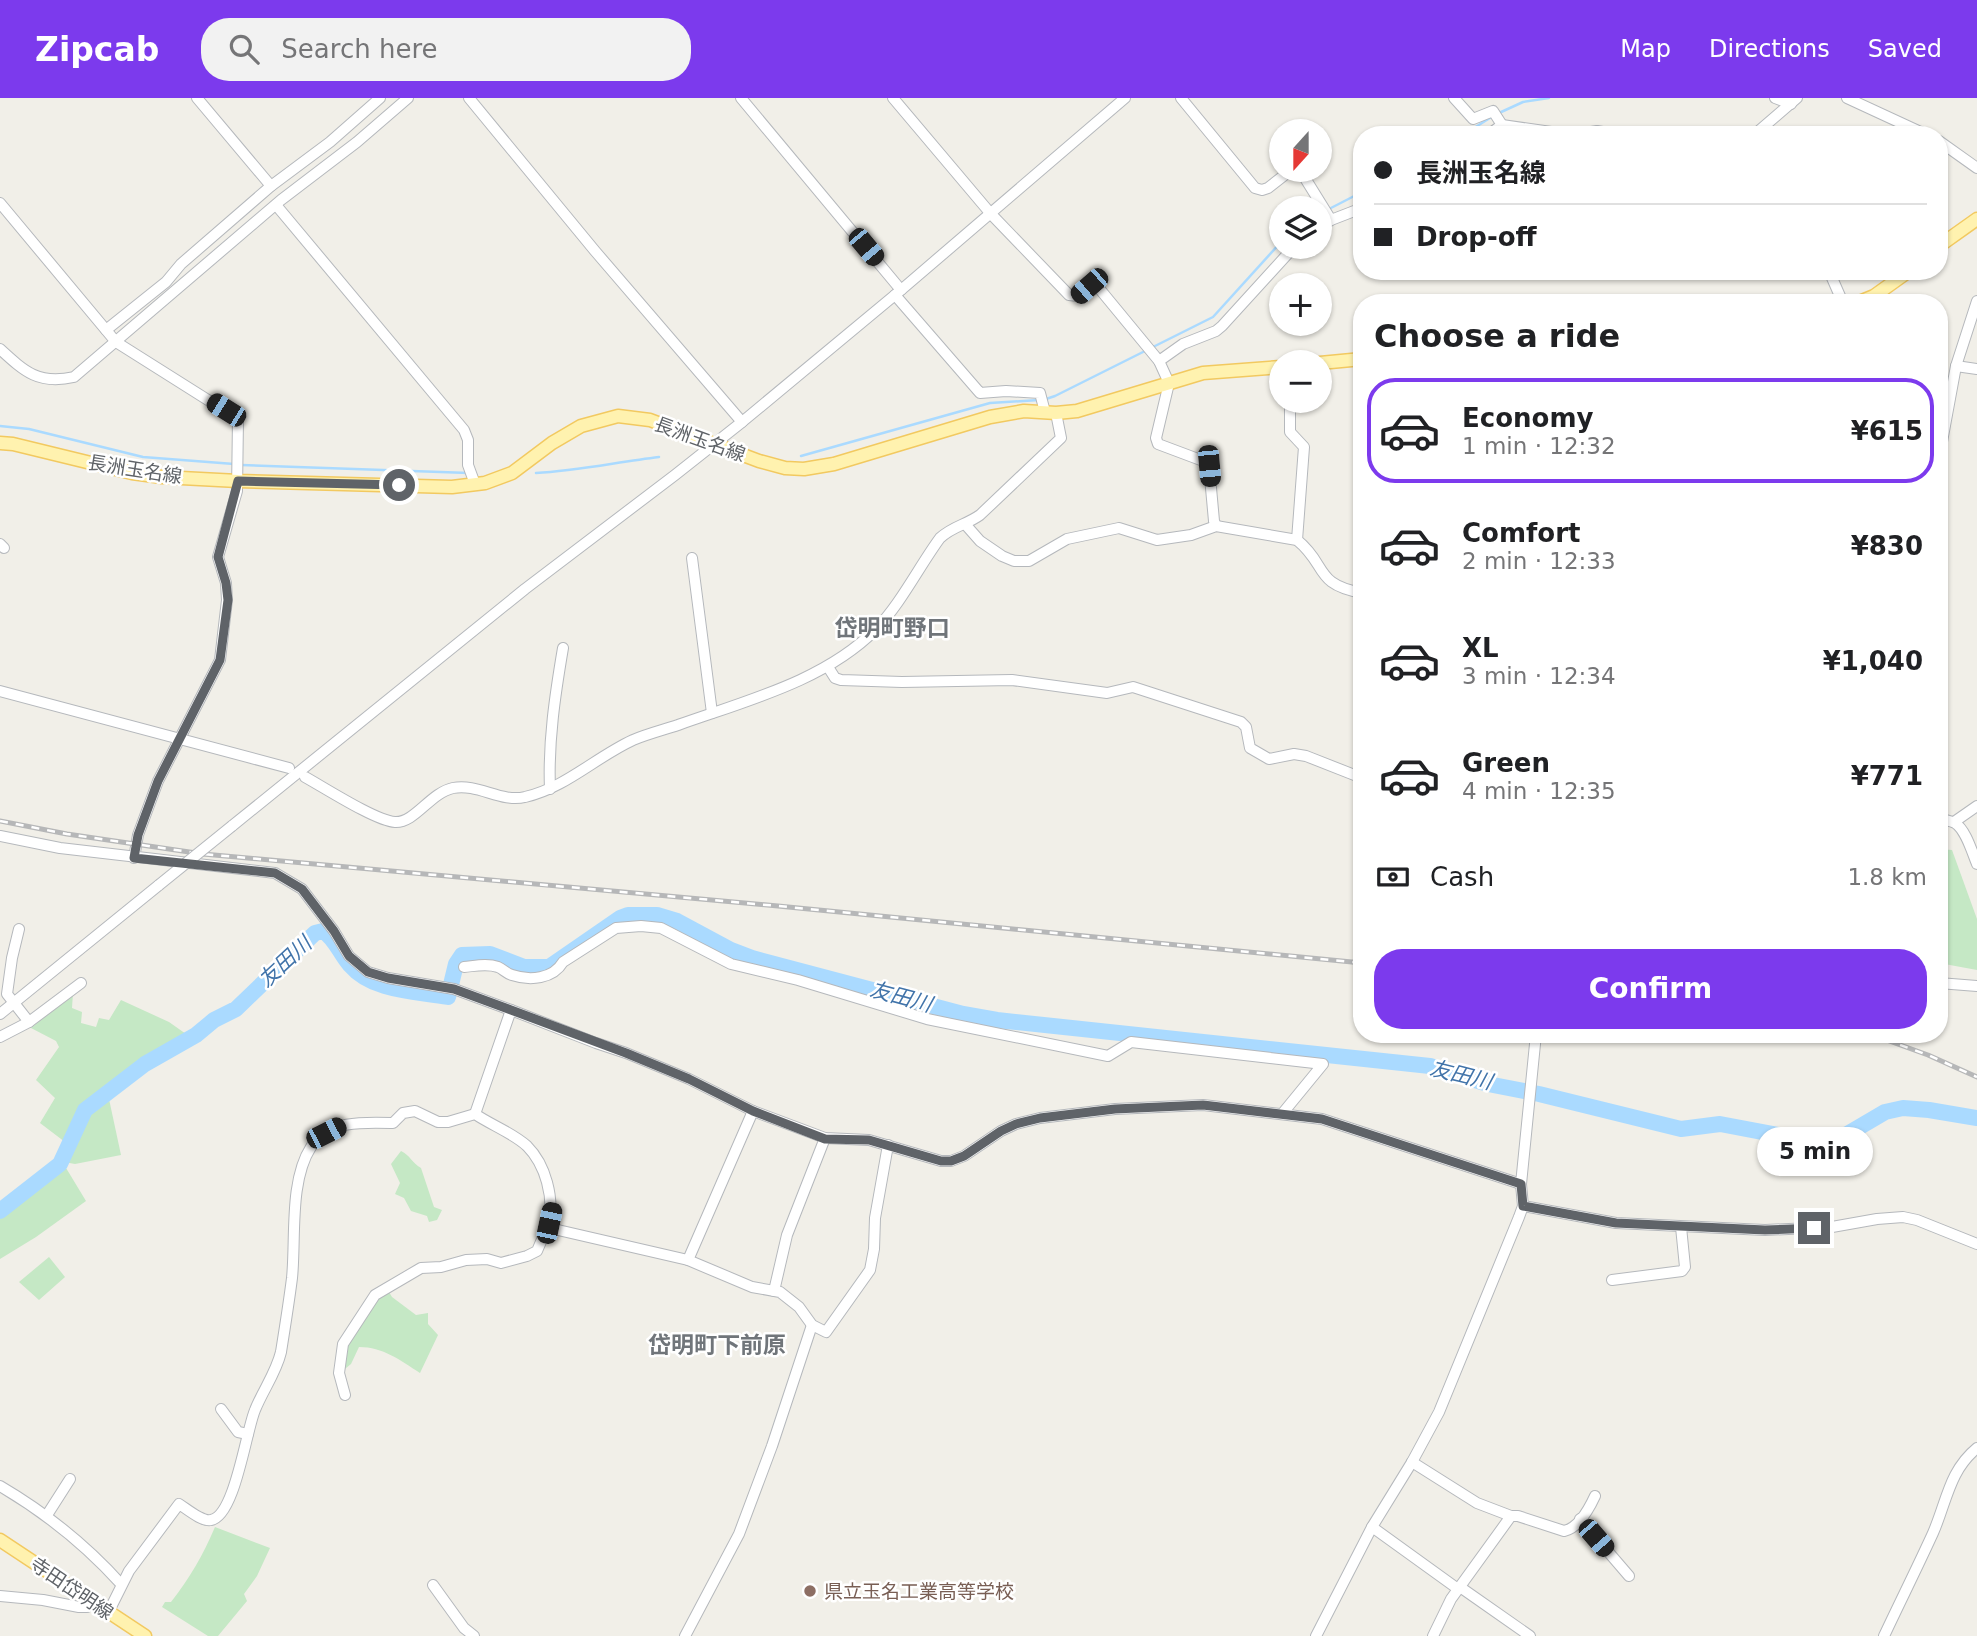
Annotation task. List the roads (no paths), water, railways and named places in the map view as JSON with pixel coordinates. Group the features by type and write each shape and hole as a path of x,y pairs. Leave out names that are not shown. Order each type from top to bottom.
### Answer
{"main road":[{"path":"1948,240 1977,219"},
{"path":"1877,294 1896,280"},
{"path":"1332,362 1353,360"},
{"name":"長洲玉名線","path":"0,443 132,473 162,477 452,487 485,483 512,472 581,426 618,416 650,420 759,461 785,468 804,469 834,464 990,417 1046,406 1077,411 1203,373 1269,368"},
{"name":"寺田岱明線","path":"0,1540 145,1636"}],"street":[{"path":"197,98 271,186"},
{"path":"106,330 166,282 180,264 271,186 330,142 380,98"},
{"path":"0,349 21,369 39,378 56,381 74,377 276,205 408,98"},
{"path":"469,98 595,251 742,422"},
{"path":"305,777 377,818 395,822 406,820 437,793 454,788 471,788 510,798 522,798 550,789 633,740 741,704 828,667 855,648 883,621 940,538 950,528 965,524 980,515 1061,438 1040,393 980,393 741,98"},
{"path":"893,98 991,214 1069,295 1078,296 1089,286 1098,287 1159,361 1169,383 1156,438 1158,444 1206,462 1209,466 1216,526"},
{"path":"0,1014 525,589 742,422 898,293 1125,98"},
{"path":"1181,98 1255,188 1262,190 1276,182"},
{"path":"1454,98 1473,119 1497,118 1532,126"},
{"path":"1775,98 1794,101"},
{"path":"1847,98 1908,126"},
{"path":"1765,126 1794,101"},
{"path":"1493,126 1497,118"},
{"path":"1948,147 1977,168"},
{"path":"0,203 116,342 238,419 238,481 218,557 228,600 220,660 158,781 138,835 134,858"},
{"path":"276,205 464,430 468,440 468,465 475,484"},
{"path":"1332,213 1353,210"},
{"path":"1159,361 1183,344 1216,331 1283,259"},
{"path":"1948,409 1956,366 1977,301"},
{"path":"1956,366 1977,369"},
{"path":"1290,413 1290,432 1304,447 1297,540"},
{"path":"965,524 980,541 1014,561 1029,561 1067,539 1089,533 1119,528 1157,540 1191,535 1216,526 1297,540 1306,547 1326,580 1353,590"},
{"path":"692,558 712,713"},
{"path":"550,789 554,701 563,648"},
{"path":"828,667 835,678 841,680 1012,680 1107,693 1133,687 1241,722 1246,727 1250,748 1269,759 1293,754 1306,756 1353,774"},
{"path":"0,691 289,768"},
{"path":"1954,822 1977,806"},
{"path":"1948,820 1961,830 1977,864"},
{"path":"0,836 60,848 134,858 275,873 302,889 349,956 368,972 451,989 511,1010 626,1053 689,1079 753,1111 825,1139 869,1140 941,1161 951,1161 1016,1124 1067,1114 1115,1109 1203,1105 1322,1119 1521,1184"},
{"path":"464,967 486,964 500,967 510,975 536,979 559,970 563,962 616,928 661,928 731,964 798,980 927,1019 1108,1056 1131,1042 1323,1064 1282,1114"},
{"path":"19,929 7,994 29,1023"},
{"path":"0,1037 29,1023 81,983"},
{"path":"1948,984 1977,986"},
{"path":"475,1114 511,1010"},
{"path":"1316,1636 1372,1527 1412,1461 1449,1388 1523,1206 1521,1184 1535,1043"},
{"path":"108,1613 121,1584 179,1504 206,1520 214,1520 222,1514 240,1470 254,1412 280,1354 292,1278 299,1181 312,1145 326,1133 345,1124 393,1123 404,1113 415,1111 438,1122 448,1122 475,1114 526,1146 540,1164 552,1208 549,1223 537,1251 501,1263 486,1259 466,1260 441,1267 421,1268 375,1295 343,1344 339,1373 345,1395"},
{"path":"688,1260 753,1111"},
{"path":"774,1292 788,1236 825,1139"},
{"path":"549,1223 558,1230 688,1260 752,1287 780,1292 799,1307 812,1325 826,1332 870,1270 875,1218 888,1145"},
{"path":"1523,1206 1616,1223 1681,1227 1796,1230 1903,1216 1977,1244"},
{"path":"1612,1280 1682,1271 1685,1268 1681,1227"},
{"path":"685,1636 739,1534 772,1446 812,1325"},
{"path":"221,1409 239,1432 248,1434"},
{"path":"1884,1636 1933,1532 1946,1501 1952,1477 1967,1456 1977,1448"},
{"path":"1412,1461 1477,1503 1564,1531 1569,1531 1580,1519 1595,1496"},
{"path":"47,1516 70,1479"},
{"path":"0,1486 47,1516 97,1558 121,1584"},
{"path":"1433,1636 1451,1599 1511,1516"},
{"path":"1580,1519 1629,1576"},
{"path":"1372,1527 1530,1636"},
{"path":"433,1585 464,1628 474,1636"},
{"path":"0,1596 79,1607 87,1607 94,1602"}],"waterway":[{"path":"1499,113 1523,102 1549,98"},
{"path":"1477,126 1493,116"},
{"path":"1332,207 1353,197"},
{"path":"1153,347 1213,317 1269,255"},
{"path":"1046,399 1147,350"},
{"path":"801,456 990,403 1039,400"},
{"path":"0,426 29,429 143,457 234,464"},
{"path":"536,473 659,457"},
{"path":"241,465 469,473"},
{"name":"友田川","path":"0,1211 60,1164 85,1110 145,1064 236,1009 315,933 323,931 327,934 350,965 371,981 396,989 448,997 456,964 462,955 490,954 524,967 549,967 628,915 657,915 677,921 731,950 752,958 963,1014 997,1020 1430,1066 1488,1084 1681,1129 1720,1124 1788,1137 1839,1139 1885,1112 1903,1108 1977,1118"}],"railway":[{"path":"0,821 203,854 1353,962"},
{"path":"1895,1043 1977,1077"}],"place":[{"name":"県立玉名工業高等学校","path":"810,1591"}],"district":[{"name":"岱明町野口","path":"892,628"},
{"name":"岱明町下前原","path":"717,1345"}]}
